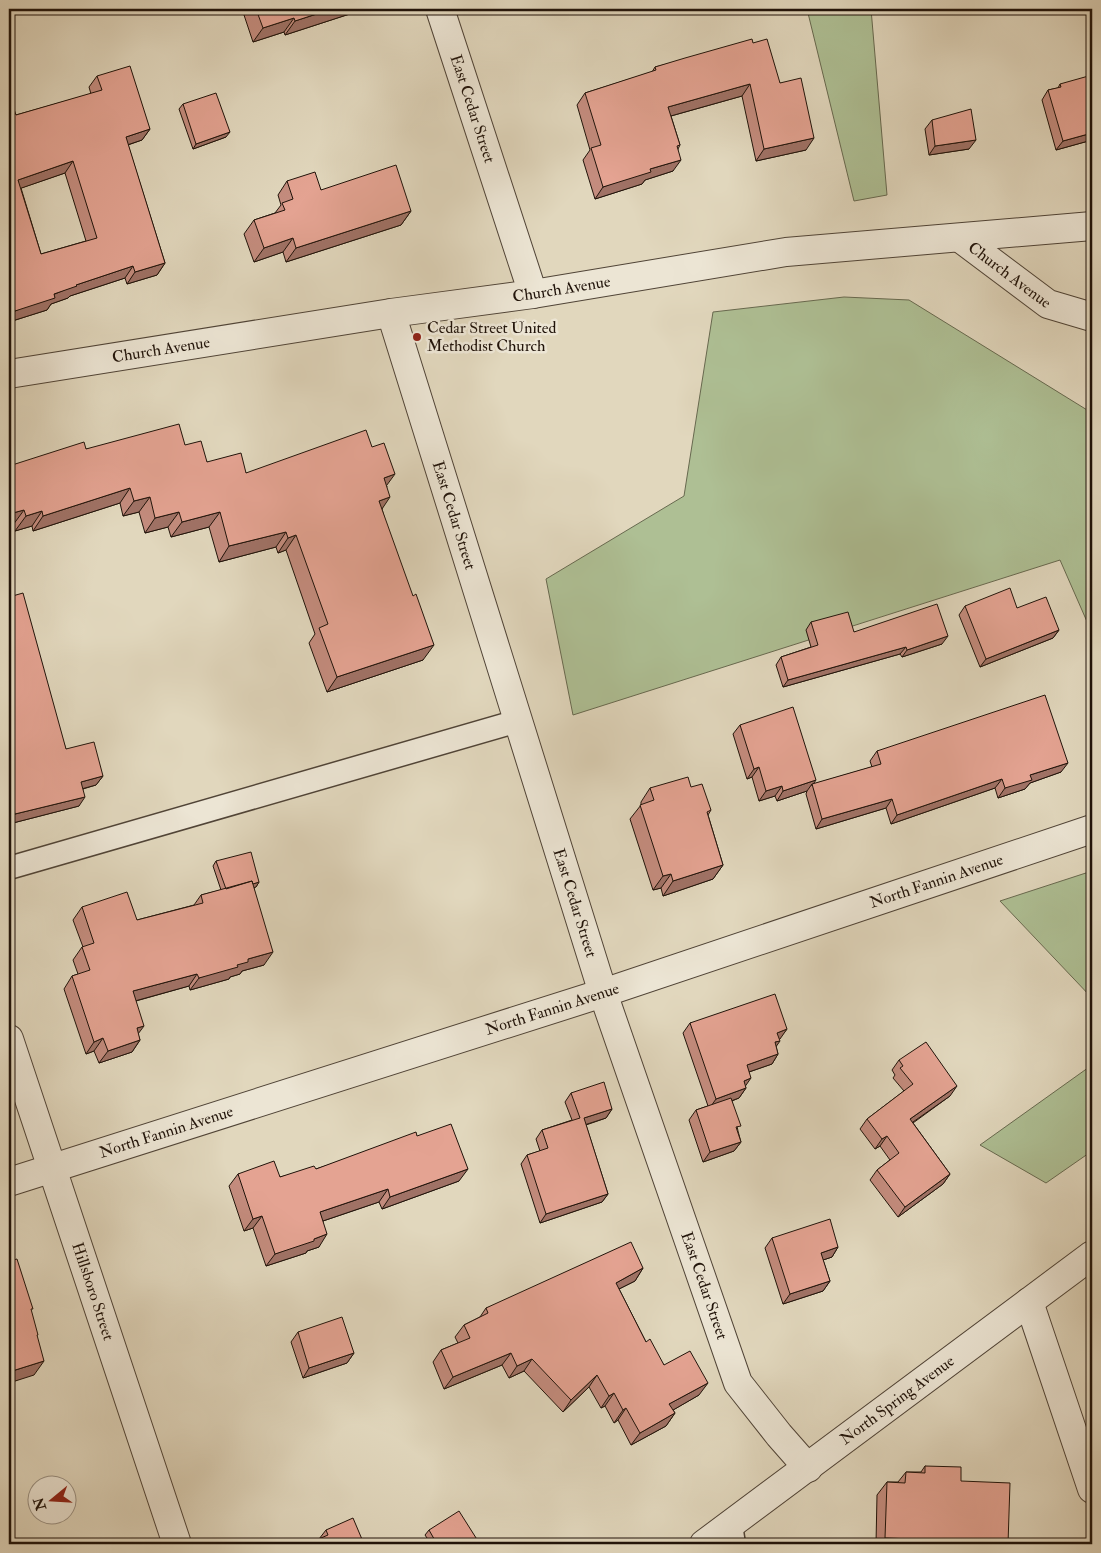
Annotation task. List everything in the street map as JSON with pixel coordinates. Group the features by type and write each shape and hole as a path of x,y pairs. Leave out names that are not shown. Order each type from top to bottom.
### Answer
{"street":[{"name":"East Cedar Street","path":"440,9 533,294"},
{"path":"960,238 1092,226"},
{"name":"Church Avenue","path":"9,374 390,314 533,294 786,252 960,238 1048,304 1092,317"},
{"name":"East Cedar Street","path":"390,314 603,993 738,1383 808,1468"},
{"name":"North Fannin Avenue","path":"9,1182 603,993 1092,829"},
{"name":"Hillsboro Street","path":"9,1039 177,1544"},
{"name":"North Spring Avenue","path":"704,1544 733,1535 808,1468 1092,1256"},
{"path":"1029,1302 1092,1489"}],"lane":[{"path":"9,868 518,721"}],"green space":[{"path":"807,9 871,9 887,195 854,201"},
{"path":"844,297 909,300 1092,413 1092,633 1060,560 573,715 546,579 684,496 713,312"},
{"path":"1092,871 1092,998 1000,901"},
{"path":"1092,1065 1092,1151 1046,1183 980,1145"}],"building":[{"path":"256,9 332,9 295,21 294,18 263,28"},
{"path":"752,39 753,43 767,39 780,83 801,78 814,138 764,149 750,84 668,107 680,145 677,146 681,160 650,169 651,172 603,187 591,148 601,145 585,93 656,70 655,67"},
{"path":"130,66 150,129 126,137 165,263 135,272 133,266 76,285 54,294 55,298 15,311 9,291 9,104 12,103 16,115 102,90 97,76","holes":["73,161 97,238 41,254 18,180"]},
{"path":"1092,75 1092,133 1063,141 1048,90 1061,87 1060,84"},
{"path":"216,93 230,132 196,144 183,104"},
{"path":"971,109 976,140 935,146 932,120"},
{"path":"396,165 411,211 296,248 293,238 264,248 254,220 285,210 282,203 293,199 287,181 315,172 321,190"},
{"path":"179,424 185,445 201,441 207,462 241,453 246,473 366,430 372,447 384,443 395,474 384,478 390,497 379,501 413,596 416,594 434,645 337,677 319,628 328,624 296,535 288,538 286,532 229,546 220,512 182,522 179,512 155,518 150,497 134,501 130,488 43,516 42,511 26,516 24,510 9,514 9,466 84,442 86,449"},
{"path":"1010,588 1017,608 1046,597 1059,630 986,659 965,606"},
{"path":"23,593 66,749 94,742 103,776 81,782 85,797 15,814 9,791 9,764 14,762 9,742 9,597"},
{"path":"937,604 948,636 907,650 906,647 788,680 781,657 818,645 811,622 848,612 854,632"},
{"path":"1045,695 1068,763 1030,775 1032,780 1005,788 1002,779 897,815 892,799 822,819 812,784 881,764 877,751"},
{"path":"793,707 816,780 783,791 782,786 766,791 759,767 754,769 740,725"},
{"path":"688,777 691,787 702,784 711,810 707,812 723,865 673,881 671,874 663,876 640,805 654,800 650,788"},
{"path":"251,852 259,882 253,884 252,881 226,889 216,861"},
{"path":"252,881 273,952 248,959 248,962 237,965 238,967 199,978 197,974 133,991 144,1026 137,1028 140,1040 108,1051 103,1038 94,1042 72,976 90,970 82,947 94,943 82,907 127,892 137,920 203,903 201,895"},
{"path":"775,994 787,1029 777,1033 780,1041 775,1042 778,1054 747,1065 751,1078 744,1081 746,1088 716,1099 690,1023"},
{"path":"926,1042 957,1086 910,1119 950,1174 905,1207 877,1170 899,1153 887,1136 882,1139 867,1119 913,1084 900,1068 903,1066 899,1060"},
{"path":"604,1082 612,1109 584,1118 608,1194 546,1214 527,1155 548,1148 542,1130 580,1118 571,1093"},
{"path":"731,1098 741,1126 736,1127 741,1142 710,1152 696,1110"},
{"path":"451,1124 468,1169 390,1197 388,1189 320,1212 327,1234 314,1239 314,1241 275,1254 262,1216 253,1219 238,1174 274,1161 280,1177 314,1166 316,1169 416,1132 417,1136"},
{"path":"830,1219 838,1247 821,1253 830,1281 790,1294 772,1238"},
{"path":"631,1242 643,1268 616,1283 646,1342 650,1339 664,1365 690,1351 708,1383 669,1404 675,1413 640,1433 626,1408 623,1410 614,1393 609,1396 597,1375 571,1400 532,1359 517,1366 511,1353 453,1377 441,1350 470,1338 464,1325 488,1313 486,1308"},
{"path":"17,1259 33,1309 31,1309 44,1361 9,1372 9,1261"},
{"path":"342,1317 354,1353 309,1368 298,1332"},
{"path":"925,1466 961,1467 961,1481 1010,1483 1008,1544 916,1544 916,1539 885,1538 887,1482 905,1483 906,1472 925,1473"},
{"path":"459,1511 478,1541 474,1544 437,1544 429,1530"},
{"path":"353,1518 364,1544 307,1544 328,1535 326,1530"}],"place":[{"name":"Cedar Street United Methodist Church","path":"417,337"}]}
